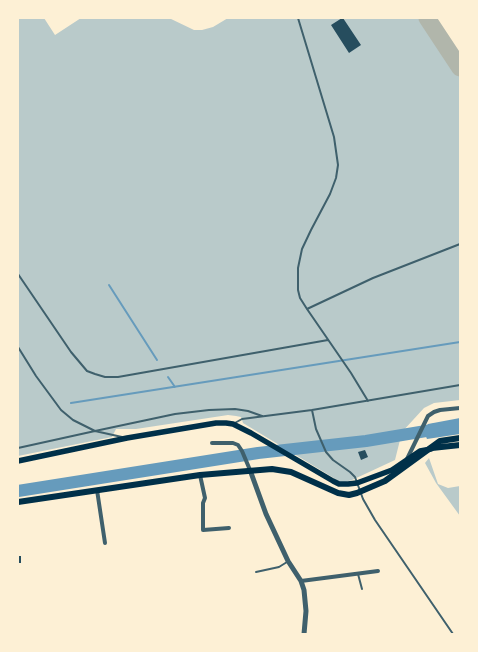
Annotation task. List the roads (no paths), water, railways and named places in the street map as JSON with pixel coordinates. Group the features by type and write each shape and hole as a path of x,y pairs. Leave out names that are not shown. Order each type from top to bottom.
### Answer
{"main road":[{"path":"18,461 127,438 216,423 233,424 260,438 333,481 339,484 348,484 357,483 392,470 420,451 431,448 460,445"},
{"path":"18,502 200,475 250,470 281,470 291,472 338,494 349,495 385,481 440,441 460,438"}],"street":[{"path":"406,461 428,416 440,410 460,408"},
{"path":"212,443 233,443 238,445 242,451 266,514 288,561 301,581 304,590 306,611 304,634"},
{"path":"200,475 205,498 203,504 203,530 230,528"},
{"path":"97,490 105,542"},
{"path":"301,581 378,571"}],"lane":[{"path":"298,18 334,137 338,165 336,178 330,194 302,250 298,268 298,290 300,298 368,401"},
{"path":"307,309 373,278 460,244"},
{"path":"18,274 74,356 87,371 105,377 118,377 328,340"},
{"path":"18,347 36,376 61,410 73,420 95,431 127,438"},
{"path":"233,424 242,419 312,410 460,386"},
{"path":"18,448 175,414 235,409 248,411 262,416"},
{"path":"312,410 316,429 326,452 333,460 356,478 363,499 375,520 453,634"},
{"path":"256,572 279,567 288,561"},
{"path":"358,574 362,589"}],"water":[{"path":"460,418 460,434 427,439 424,432 428,424"}],"waterway":[{"path":"109,285 157,360"},
{"path":"71,403 460,342"},
{"path":"168,377 175,387"},
{"path":"18,491 258,453 366,441 438,429"}]}
